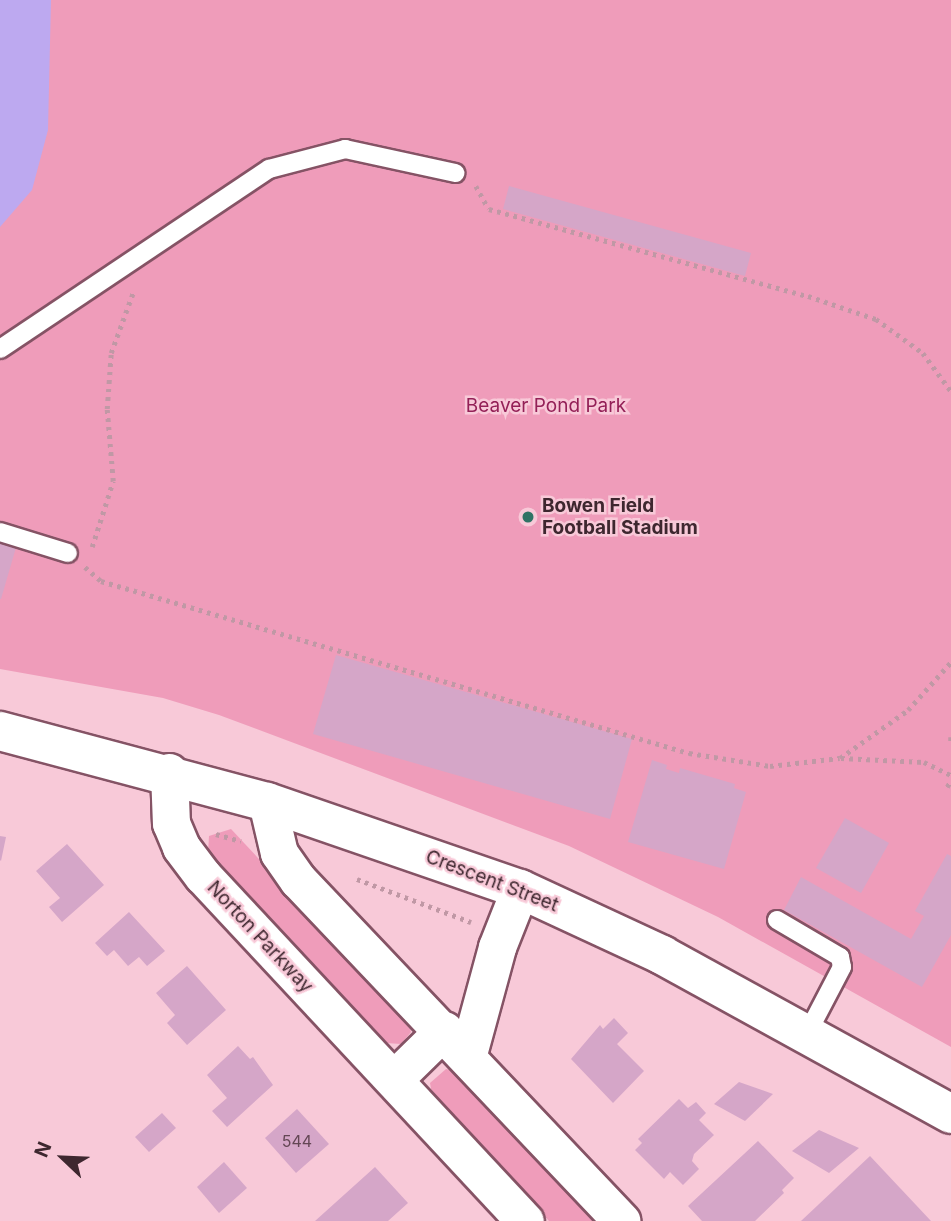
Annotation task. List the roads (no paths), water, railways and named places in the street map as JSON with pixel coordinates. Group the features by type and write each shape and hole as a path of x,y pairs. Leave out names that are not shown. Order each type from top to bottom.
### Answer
{"street":[{"name":"Crescent Street","path":"0,732 169,772 267,802 520,889 586,917 808,1032 951,1114"},
{"name":"Norton Parkway","path":"169,772 171,823 181,847 525,1221"},
{"path":"267,802 279,853 298,880 456,1042 622,1221"},
{"path":"394,1080 456,1042 520,889"}],"lane":[{"path":"0,349 269,169 345,149 455,173"},
{"path":"0,531 68,553"},
{"path":"777,920 840,957 842,967 808,1032"}],"place":[{"name":"Bowen Field Football Stadium","path":"528,517"}],"park label":[{"name":"Beaver Pond Park","path":"546,406"}]}
